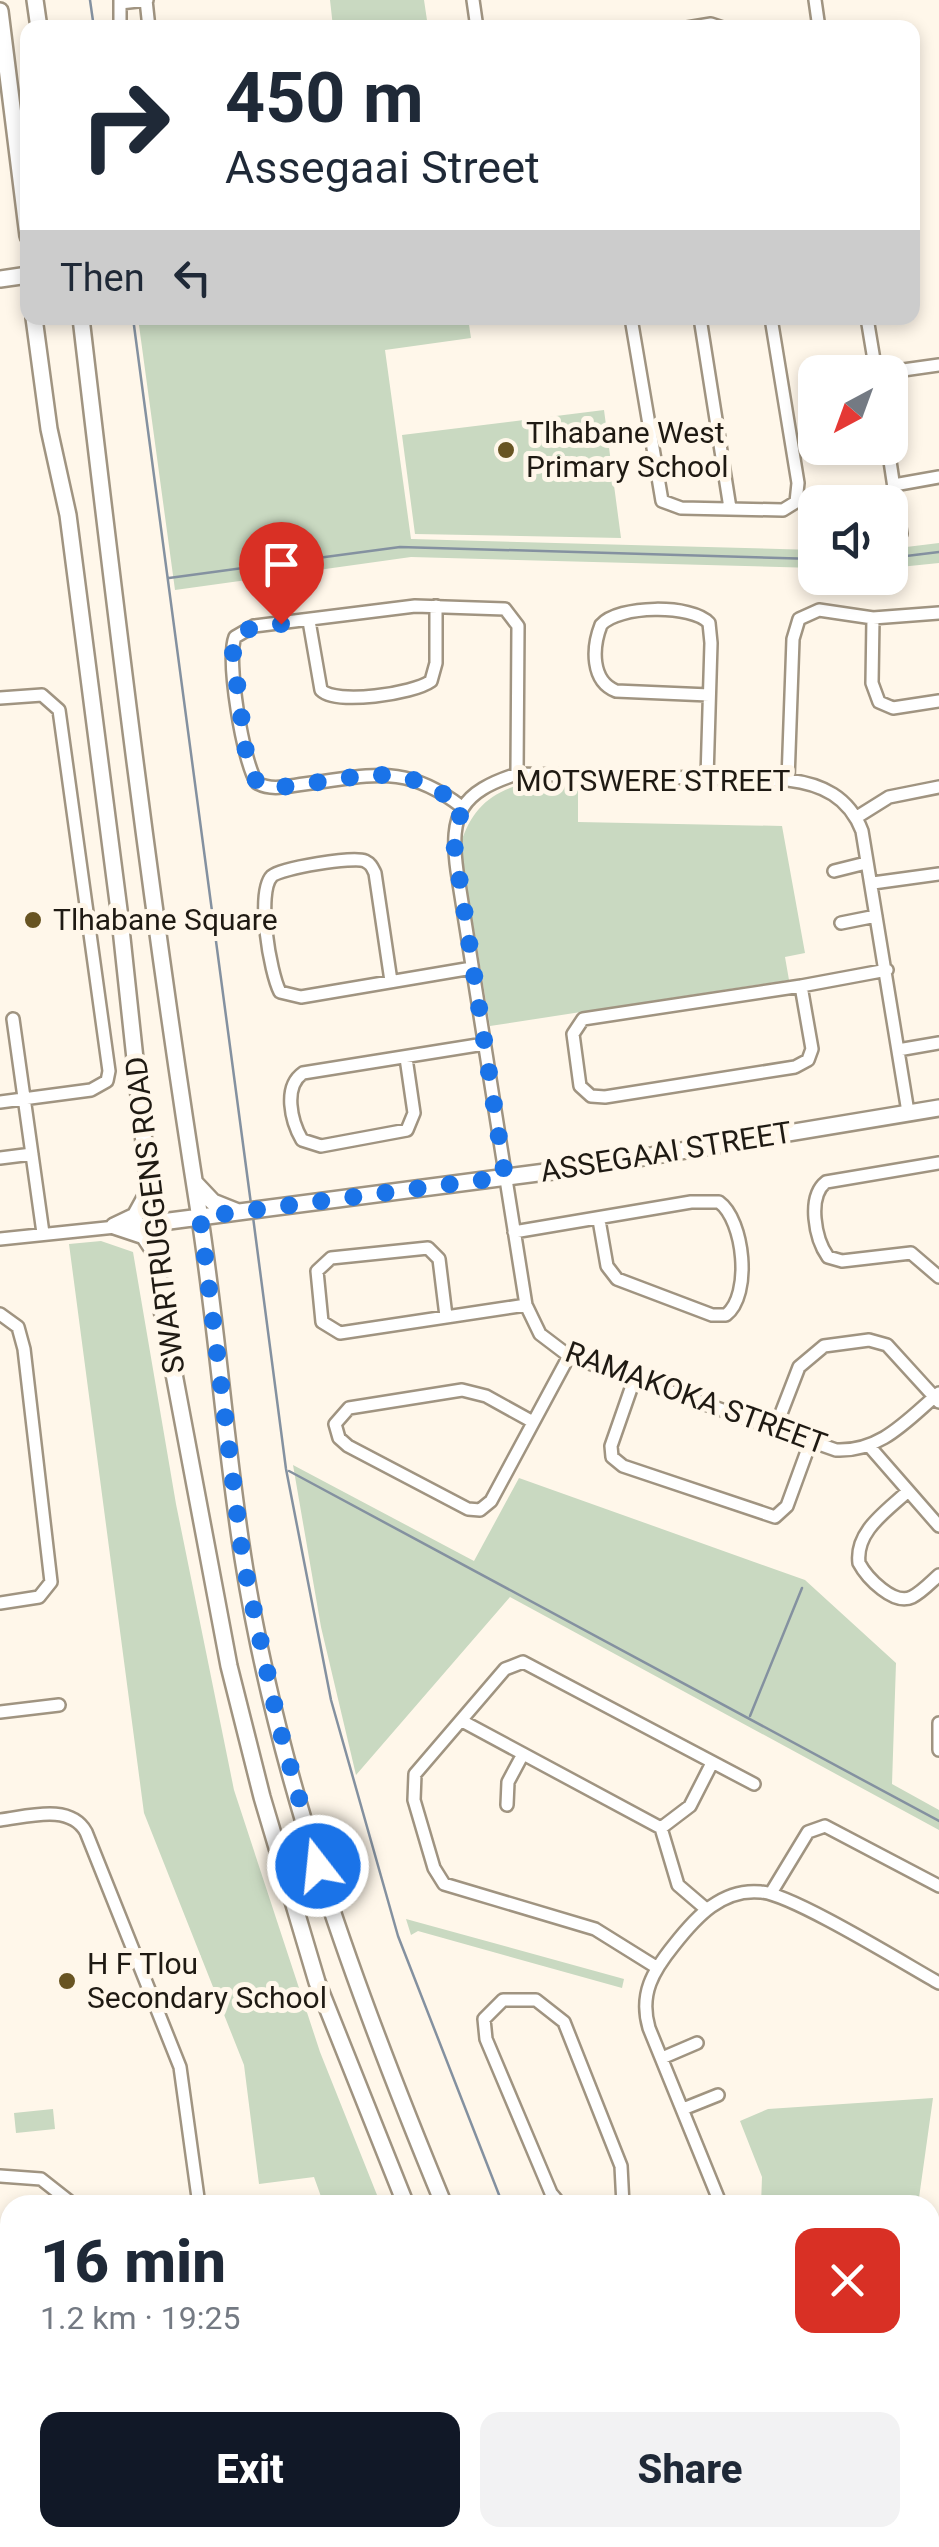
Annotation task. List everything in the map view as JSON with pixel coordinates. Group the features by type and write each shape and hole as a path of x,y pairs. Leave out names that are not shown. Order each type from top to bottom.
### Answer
{"main road":[{"path":"0,12 20,172"},
{"name":"SWARTRUGGENS ROAD","path":"35,325 47,414 68,515 152,1185 170,1369 229,1666 262,1797 317,1982 402,2195"},
{"name":"SWARTRUGGENS ROAD","path":"81,325 128,713 200,1217 243,1560 279,1726 344,1951 440,2195"},
{"name":"ASSEGAAI STREET","path":"154,1223 505,1177 939,1108"},
{"path":"192,1171 204,1194 244,1213"},
{"path":"114,1226 135,1216 152,1185"},
{"path":"114,1226 144,1236 158,1259"}],"street":[{"path":"120,2 146,0"},
{"path":"632,325 660,498 671,507 783,510 798,497 772,325"},
{"path":"701,325 730,508"},
{"path":"868,325 873,355"},
{"path":"908,369 939,365"},
{"path":"891,465 894,485 939,477"},
{"path":"309,621 321,690 327,696 342,699 417,688 431,681 436,664 436,606"},
{"path":"505,1177 454,843 462,807 426,783 393,773 279,787 257,783 247,760 232,660 234,640 254,626 436,606 505,608 515,618 517,774"},
{"path":"707,778 711,632 704,618 630,610 615,612 601,624 596,672 605,686 616,692 709,695"},
{"path":"788,780 795,626 811,610 873,618 939,613"},
{"path":"873,618 872,684 879,702 893,708 939,701"},
{"path":"0,698 42,695 59,710 109,1071 107,1081 90,1090 0,1102"},
{"name":"MOTSWERE STREET","path":"462,807 481,789 517,774 788,780 828,789 857,817"},
{"path":"908,1112 873,883 857,817 889,797 939,788"},
{"path":"391,981 376,873 370,865 358,860 273,875 264,903 280,992 301,997 472,968"},
{"path":"834,871 866,863"},
{"path":"873,883 939,874"},
{"path":"841,923 876,916"},
{"path":"801,986 812,1049 802,1064 605,1097 591,1096 580,1086 573,1034 584,1019 887,970"},
{"path":"12,1019 43,1233"},
{"path":"898,1050 939,1043"},
{"path":"406,1058 414,1113 407,1130 321,1146 308,1144 298,1135 290,1096 297,1077 484,1044"},
{"path":"0,1158 32,1154"},
{"path":"939,1164 832,1181 818,1188 814,1201 820,1242 828,1257 842,1261 912,1253 939,1277"},
{"name":"RAMAKOKA STREET","path":"505,1177 526,1304 540,1334 570,1356 836,1450 870,1447 937,1398"},
{"path":"514,1232 711,1200 725,1206 738,1250 741,1289 736,1306 726,1315 712,1314 616,1280 607,1266 599,1220"},
{"path":"0,1239 154,1223"},
{"path":"446,1316 439,1258 428,1248 331,1258 318,1267 320,1314 332,1331 446,1316 526,1304"},
{"path":"0,1314 14,1321 22,1336 52,1558 52,1582 46,1593 0,1603"},
{"path":"775,1429 799,1367 824,1346 869,1340 886,1345 937,1398"},
{"path":"533,1422 486,1396 462,1390 349,1408 335,1424 339,1438 348,1446 474,1511 488,1505 570,1356"},
{"path":"634,1380 610,1453 616,1462 638,1472 775,1517 787,1506 810,1443"},
{"path":"870,1447 939,1526"},
{"path":"908,1491 866,1531 859,1544 858,1563 880,1586 902,1599 911,1598 939,1575"},
{"path":"656,1967 595,1929 453,1890 438,1877 413,1783 421,1766 510,1664 523,1662 754,1784"},
{"path":"0,1712 59,1705"},
{"path":"462,1720 661,1828 678,1884 706,1908"},
{"path":"939,1723 939,1750"},
{"path":"507,1804 508,1782 522,1754"},
{"path":"661,1828 690,1806 712,1762"},
{"path":"0,1820 64,1814 77,1819 86,1832 180,2067 198,2195"},
{"path":"771,1894 801,1841 816,1827 825,1826 939,1886"},
{"path":"716,2195 644,2003 656,1967 706,1908 732,1895 771,1894 939,1983"},
{"path":"553,2195 486,2038 484,2019 503,2000 523,1996 536,2000 554,2009 564,2022 621,2166 622,2195"},
{"path":"662,2058 697,2043"},
{"path":"684,2109 718,2095"},
{"path":"0,2176 41,2178 62,2195"}],"green space":[{"path":"330,0 424,0 427,20 332,20"},
{"path":"139,325 469,325 471,338 385,350 411,539 798,550 798,568 411,557 175,590"},
{"path":"604,410 621,538 415,534 402,435"},
{"path":"939,543 939,563 908,566 908,547"},
{"path":"524,783 578,784 578,822 782,826 805,953 785,957 789,980 490,1026 460,845 483,805 500,792"},
{"path":"101,1241 133,1252 176,1504 234,1790 320,2052 377,2195 320,2195 314,2177 259,2184 244,2065 144,1813 69,1244"},
{"path":"293,1465 474,1561 519,1478 805,1580 896,1663 892,1784 939,1810 939,1830 510,1597 356,1775 321,1627"},
{"path":"406,1919 624,1979 622,1988 418,1931 411,1935"},
{"path":"933,2098 919,2195 761,2195 762,2177 740,2121 768,2109"},
{"path":"53,2109 55,2129 16,2133 14,2113"}],"waterway":[{"path":"90,0 93,20"},
{"path":"134,325 251,1204"},
{"path":"169,578 400,547 798,559"},
{"path":"908,556 939,552"},
{"path":"253,1217 286,1469 331,1700 398,1936 499,2195"},
{"path":"289,1471 939,1821"},
{"path":"750,1716 802,1588"}],"place":[{"name":"Tlhabane West Primary School","path":"506,450"},
{"name":"Tlhabane Square","path":"33,920"},
{"name":"H F Tlou Secondary School","path":"67,1981"}],"route":[{"path":"281,624 244,630 232,645 247,760 257,783 279,787 393,773 412,776 462,807 454,843 505,1177 200,1217 243,1560 279,1726 318,1866"}]}
